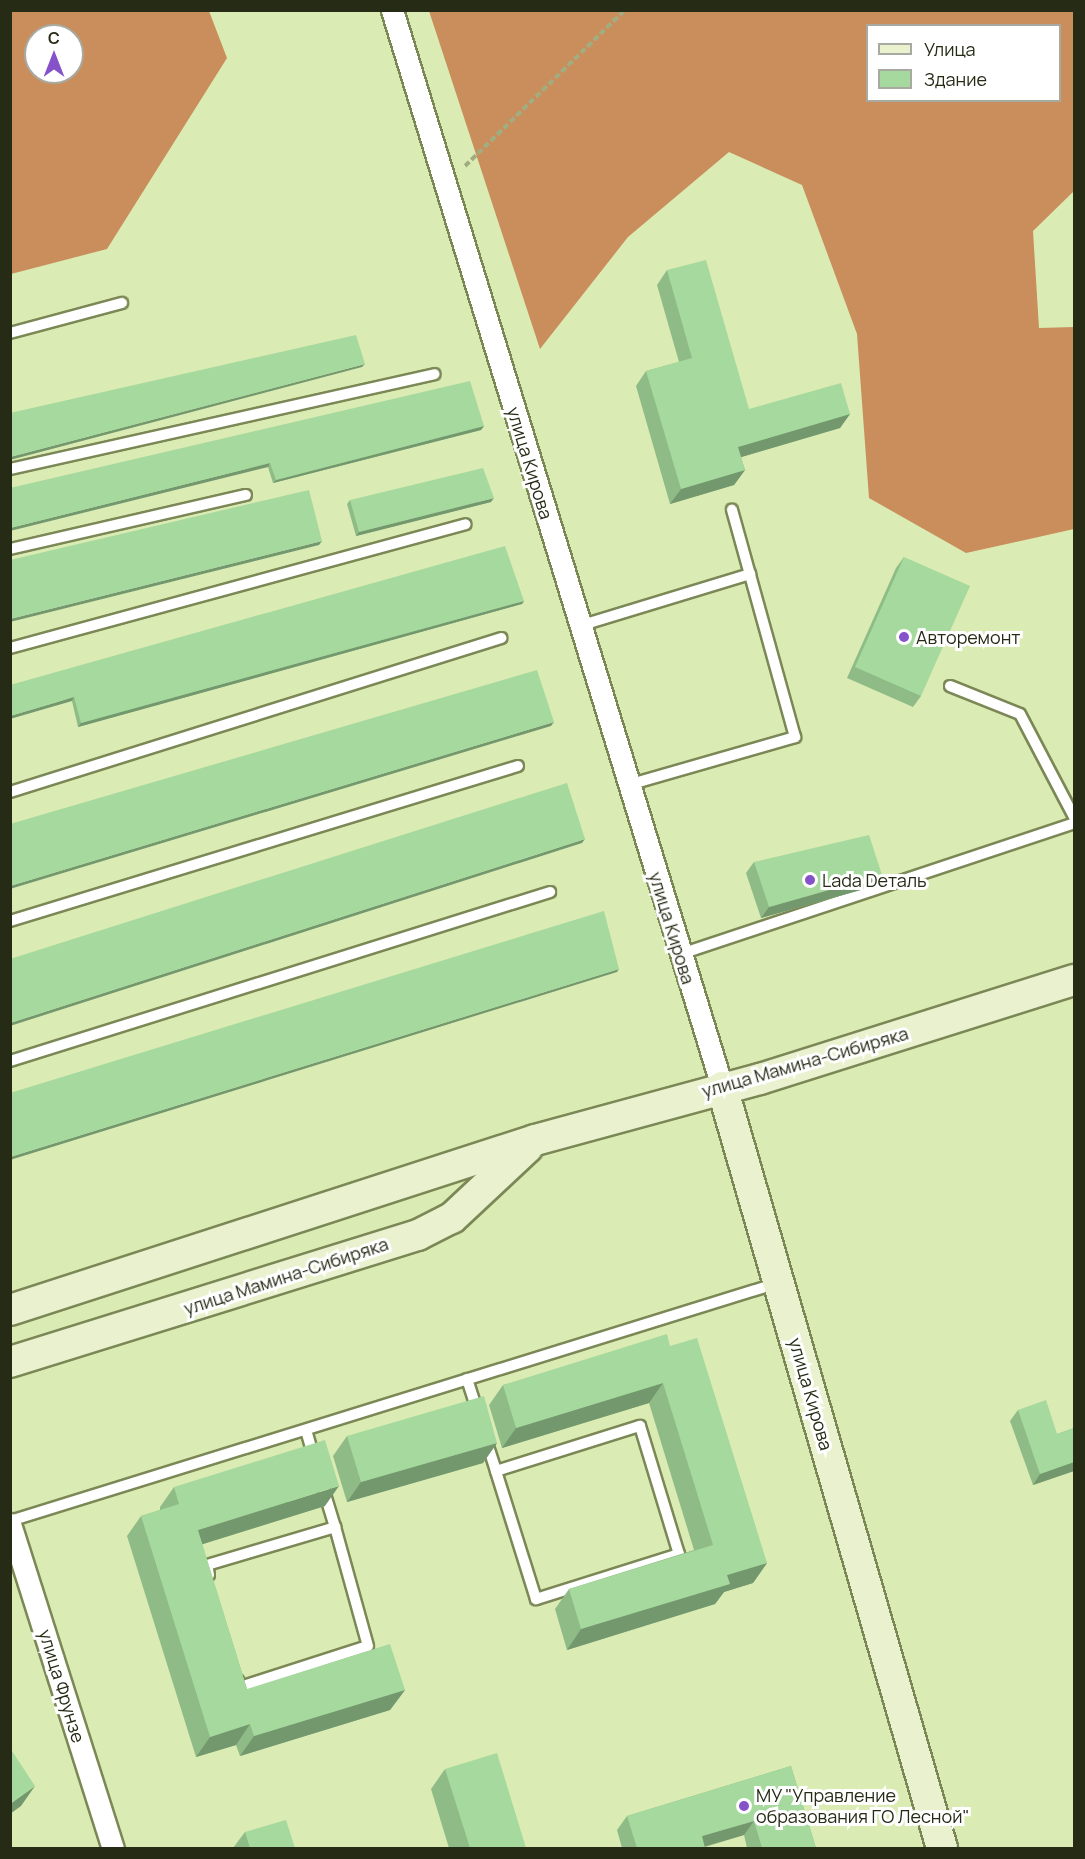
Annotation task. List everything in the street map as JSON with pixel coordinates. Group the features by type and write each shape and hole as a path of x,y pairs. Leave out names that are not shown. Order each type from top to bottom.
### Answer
{"main road":[{"name":"улица Мамина-Сибиряка","path":"10,1310 535,1140 722,1087 760,1079 1074,980"},
{"name":"улица Кирова","path":"722,1087 942,1848"},
{"name":"улица Мамина-Сибиряка","path":"10,1362 418,1235 452,1218 535,1140"}],"street":[{"name":"улица Кирова","path":"392,10 627,785 722,1087"},
{"name":"улица Фрунзе","path":"10,1523 113,1848"}],"lane":[{"path":"10,333 122,303"},
{"path":"10,469 434,374"},
{"path":"10,549 246,495"},
{"path":"627,785 795,737 732,510"},
{"path":"10,648 465,524"},
{"path":"579,626 750,574"},
{"path":"10,792 501,638"},
{"path":"950,686 1020,714 1074,817"},
{"path":"10,921 518,766"},
{"path":"681,954 1074,823"},
{"path":"10,1061 550,892"},
{"path":"10,1523 779,1282"},
{"path":"467,1379 536,1599 680,1554 640,1426 496,1471"},
{"path":"234,1665 240,1687 369,1646 306,1430"},
{"path":"213,1587 207,1565 335,1527"}],"path":[{"path":"445,185 625,10"}],"shaded area":[{"path":"11,10 209,11 227,58 107,249 11,274"},
{"path":"429,11 1074,11 1074,191 1033,231 1039,328 1074,327 1074,529 966,553 869,498 857,334 802,185 729,152 628,237 540,349"}],"building":[{"path":"706,260 749,409 841,383 850,414 738,447 745,470 681,489 646,371 692,358 667,270"},
{"path":"356,335 365,364 10,457 10,413"},
{"path":"470,381 484,426 276,480 270,463 10,528 10,488"},
{"path":"483,468 494,498 359,532 350,500"},
{"path":"309,490 322,541 10,619 10,560"},
{"path":"505,546 524,601 81,723 74,697 10,716 10,685"},
{"name":"Авторемонт","path":"904,557 970,586 921,696 855,667"},
{"path":"537,670 554,722 10,886 10,824"},
{"path":"567,783 585,839 10,1023 10,959"},
{"name":"Lada Dеталь","path":"869,835 882,875 769,907 754,862"},
{"path":"604,911 619,969 10,1157 10,1093"},
{"path":"667,1334 670,1346 697,1338 767,1563 727,1575 730,1584 581,1629 569,1589 713,1545 663,1383 516,1428 503,1385"},
{"path":"484,1396 497,1443 361,1482 347,1436"},
{"path":"1046,1400 1057,1434 1074,1428 1074,1462 1040,1474 1018,1410"},
{"path":"325,1440 339,1486 198,1530 247,1689 390,1644 405,1690 254,1736 250,1724 210,1737 141,1516 179,1504 174,1487"},
{"path":"10,1748 35,1786 10,1804"},
{"path":"497,1753 526,1848 470,1848 445,1769"},
{"name":"МУ \"Управление образования ГО Лесной\"","path":"791,1766 816,1848 762,1848 754,1821 702,1836 705,1848 637,1848 627,1816"},
{"path":"286,1820 295,1848 250,1848 245,1832"}],"place":[{"name":"Авторемонт","path":"904,637"},
{"name":"Lada Dеталь","path":"810,880"},
{"name":"МУ \"Управление образования ГО Лесной\"","path":"744,1806"}]}
